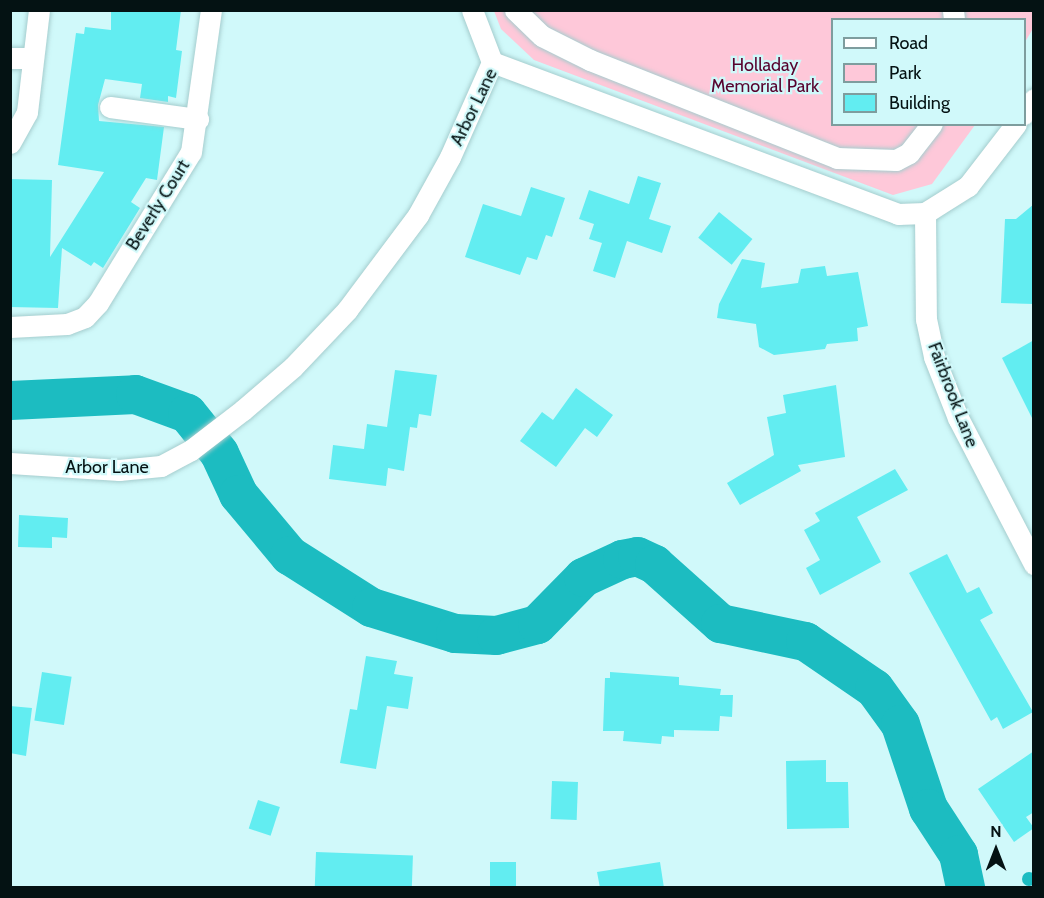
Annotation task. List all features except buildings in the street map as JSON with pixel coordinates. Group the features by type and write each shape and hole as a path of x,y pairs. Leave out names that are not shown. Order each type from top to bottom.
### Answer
{"street":[{"path":"10,143 27,112 39,10"},
{"name":"Beverly Court","path":"10,327 57,326 85,317 98,303 187,161 198,119 211,10"},
{"path":"472,10 492,62"},
{"path":"515,10 542,36 590,60 837,158 896,160 909,153 930,126"},
{"path":"10,58 33,58"},
{"name":"Arbor Lane","path":"10,463 119,470 161,466 191,450 228,422 293,367 364,288 418,216 450,157 492,62 898,214 925,213"},
{"path":"110,107 198,119"},
{"path":"925,213 968,186 1014,126"},
{"name":"Fairbrook Lane","path":"925,213 926,319 934,357 958,418 1034,564"}],"green space":[{"name":"Holladay Memorial Park","path":"1033,10 1034,27 1026,40 1026,18 831,18 831,126 974,126 932,184 893,195 534,60 501,29 494,11"}],"water":[{"path":"1029,872 1034,874 1036,879 1034,884 1029,886 1024,884 1022,879 1024,874"}],"waterway":[{"path":"10,400 135,394 187,413 219,453 238,494 289,555 371,607 455,633 496,635 537,624 583,577 622,559 637,556 654,564 720,623 805,641 874,688 900,724 928,808 958,854 965,888"}]}
